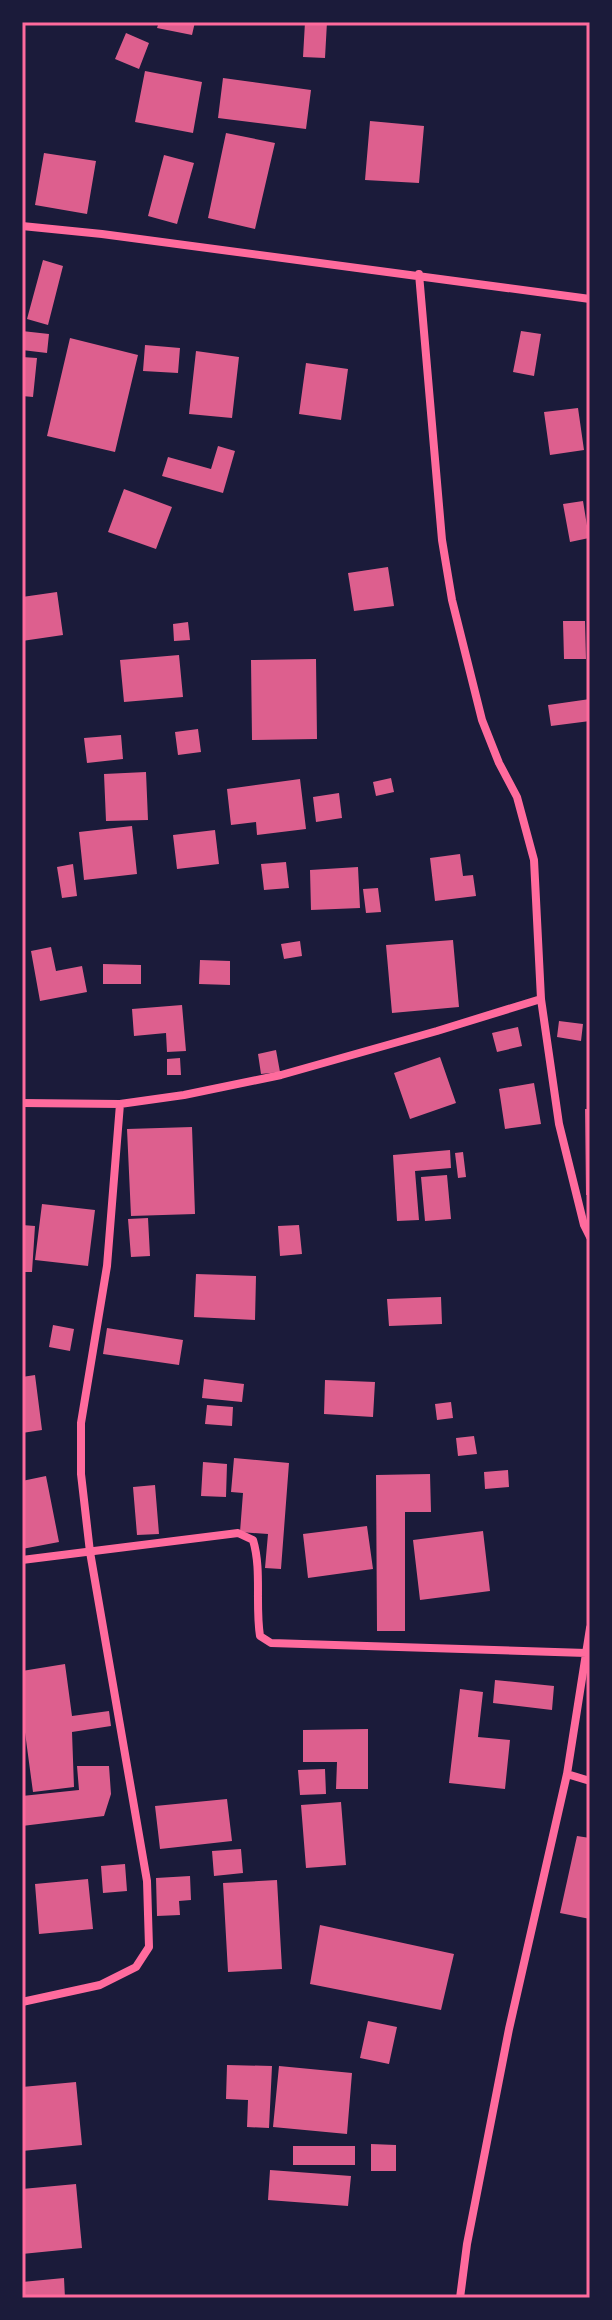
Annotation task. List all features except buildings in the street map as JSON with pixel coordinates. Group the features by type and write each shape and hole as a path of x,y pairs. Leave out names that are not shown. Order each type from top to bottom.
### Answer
{"street":[{"path":"22,226 419,274 590,299"},
{"path":"419,274 445,555 464,655 482,720 517,797 534,860 541,999 559,1124 584,1225 590,1237"},
{"path":"22,1103 120,1104 184,1095 281,1075 541,999"},
{"path":"22,2002 100,1985 136,1967 149,1947 147,1881 90,1552 81,1474 81,1423 107,1266 120,1104"},
{"path":"22,1560 238,1533 253,1540 257,1552 257,1619 260,1636 271,1643 586,1653"},
{"path":"460,2298 467,2244 509,2029 567,1774 590,1628"},
{"path":"567,1774 590,1781"}]}
